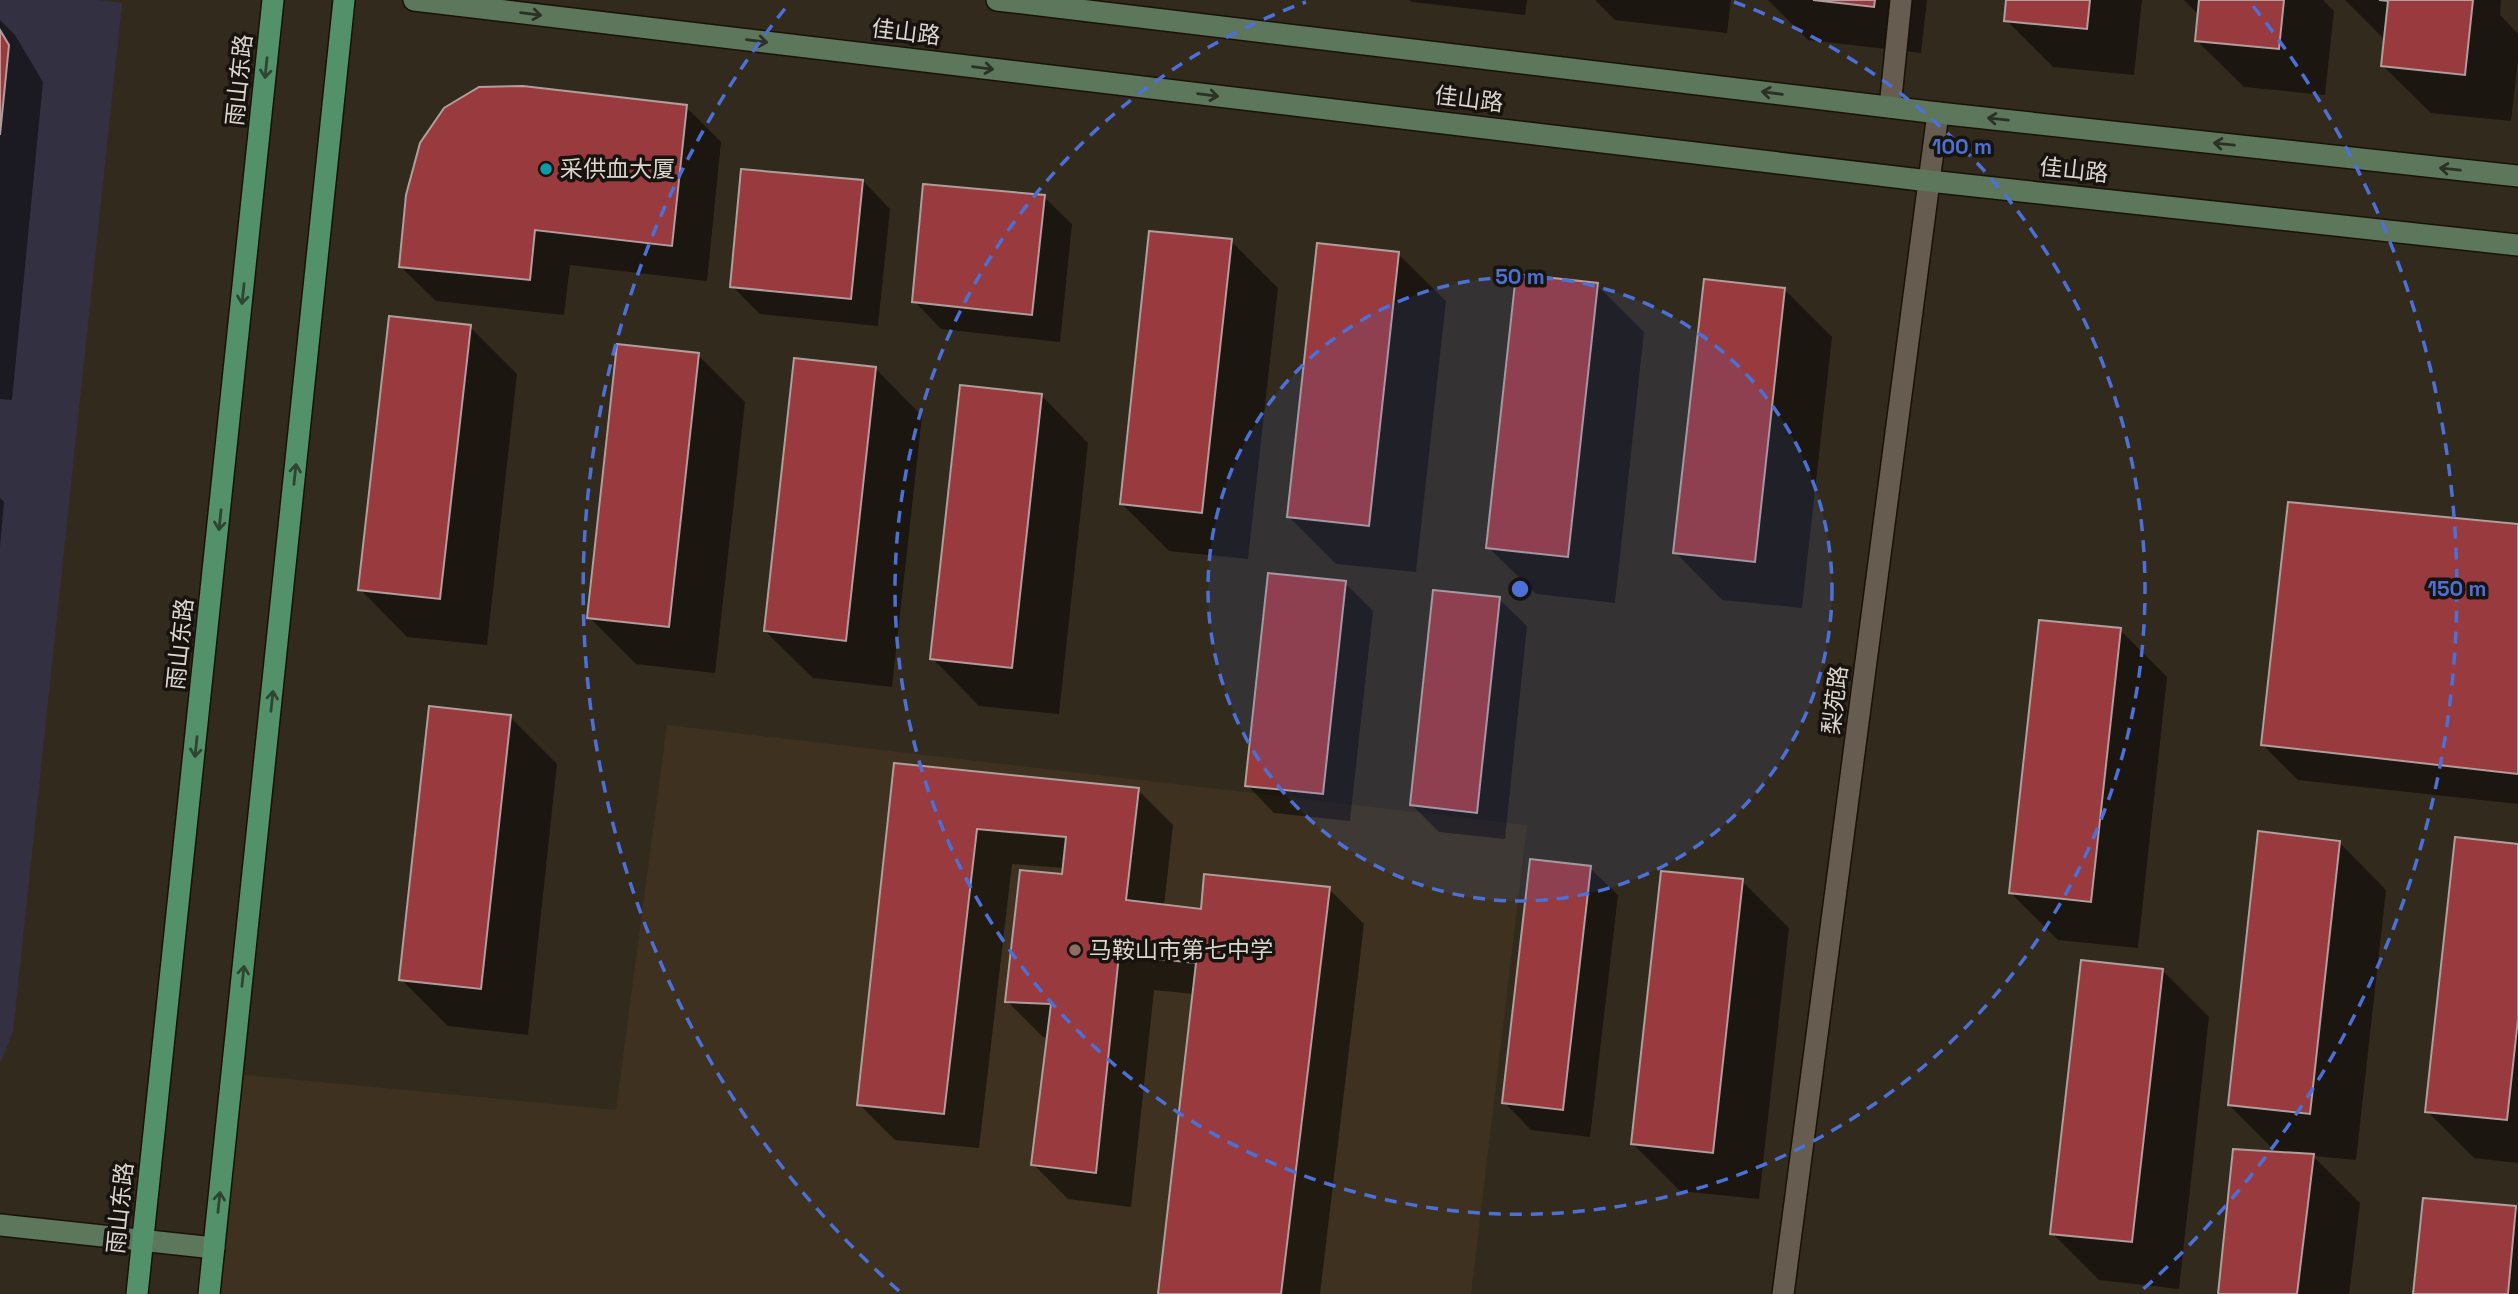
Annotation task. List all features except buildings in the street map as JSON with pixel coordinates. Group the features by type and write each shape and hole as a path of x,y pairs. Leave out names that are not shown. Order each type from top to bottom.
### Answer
{"main road":[{"name":"雨山东路","path":"137,1294 274,0"},
{"path":"209,1294 344,0"}],"street":[{"name":"佳山路","path":"414,0 1929,181 2518,245"},
{"name":"佳山路","path":"997,0 1938,113 2518,176"},
{"path":"1889,107 1901,0"},
{"name":"梨苑路","path":"1783,1294 1938,113"},
{"path":"0,1225 214,1248"}],"shaded area":[{"path":"0,0 99,0 122,3 13,1032 0,1064"},
{"name":"马鞍山市第七中学","path":"667,725 1527,825 1471,1294 211,1294 235,1074 616,1110"}],"place":[{"name":"采供血大厦","path":"546,169"},
{"name":"马鞍山市第七中学","path":"1075,950"}]}
